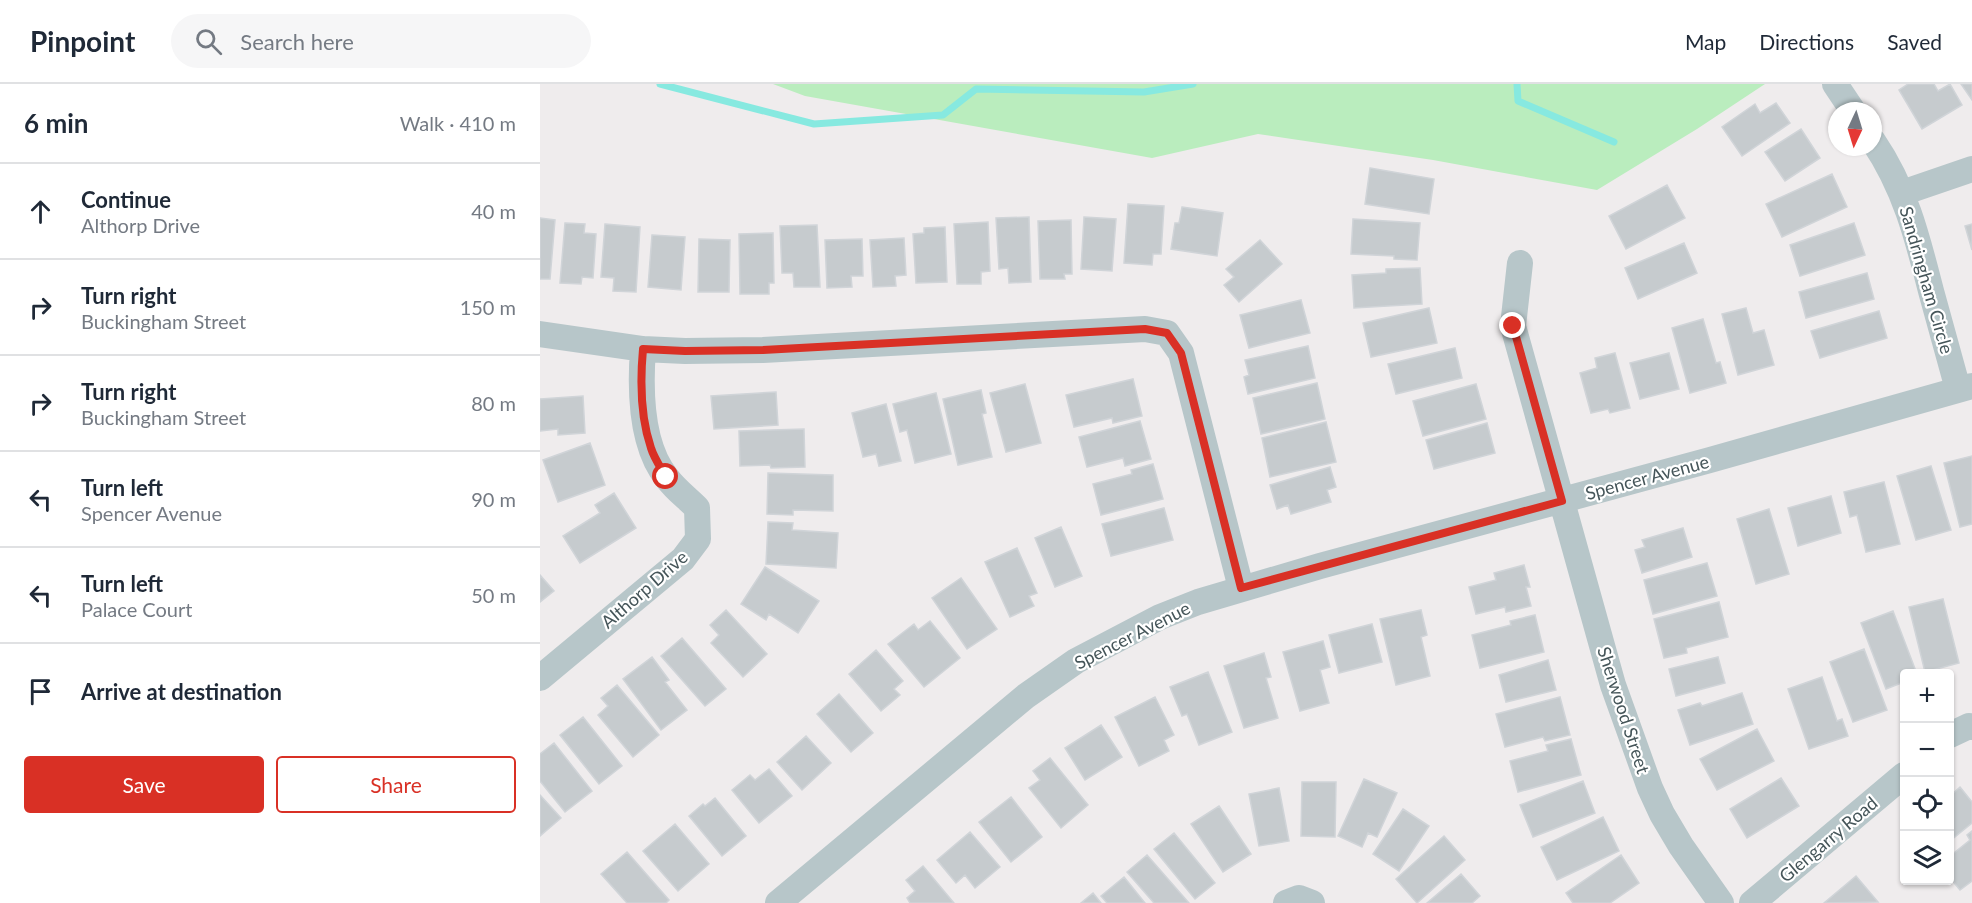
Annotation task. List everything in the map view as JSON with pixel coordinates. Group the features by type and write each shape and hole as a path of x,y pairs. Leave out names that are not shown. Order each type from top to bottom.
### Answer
{"street":[{"path":"1835,84 1847,102"},
{"name":"Sandringham Circle","path":"1882,154 1902,193 1915,227 1965,388"},
{"path":"1902,193 1972,169"},
{"name":"Sherwood Street","path":"1520,263 1513,326 1613,685 1650,788 1662,814 1681,846 1721,903"},
{"path":"540,334 643,349 685,351 763,350 1145,329 1167,333 1181,353 1241,588"},
{"name":"Althorp Drive","path":"540,678 682,559 698,539 697,508 666,477 651,449 643,409 641,379 643,349"},
{"name":"Spencer Avenue","path":"778,903 1026,696 1076,661 1160,617 1241,588 1965,388"},
{"path":"1954,733 1969,726 1972,727"},
{"name":"Glengarry Road","path":"1752,903 1903,777"},
{"path":"1286,903 1299,898 1312,903"}],"green space":[{"path":"773,84 1765,84 1597,190 1433,160 1258,134 1152,158 805,96"}],"building":[{"path":"1908,84 1934,84 1938,91 1950,84 1962,105 1922,129 1899,90"},
{"path":"1961,84 1972,84 1972,100"},
{"path":"1776,103 1790,123 1742,156 1722,127 1755,104 1760,113"},
{"path":"1801,129 1820,158 1785,181 1765,152"},
{"path":"1370,168 1434,179 1429,214 1365,204"},
{"path":"1832,174 1847,207 1782,237 1766,204"},
{"path":"1667,185 1685,218 1626,249 1609,216"},
{"path":"1128,204 1164,206 1161,254 1153,254 1152,265 1124,263"},
{"path":"1182,207 1223,213 1217,256 1171,249 1175,223 1179,223"},
{"path":"1029,217 1031,282 1009,283 1008,268 999,269 996,218"},
{"path":"1084,217 1116,219 1112,271 1081,269"},
{"path":"540,218 555,220 550,279 540,279"},
{"path":"1353,219 1420,223 1417,260 1394,259 1394,256 1351,254"},
{"path":"1071,220 1072,274 1064,274 1065,279 1040,279 1038,221"},
{"path":"988,222 990,271 981,272 981,284 957,284 954,224"},
{"path":"565,223 585,224 584,233 596,234 593,278 582,277 581,284 560,283"},
{"path":"1854,223 1865,255 1800,276 1790,245"},
{"path":"605,224 640,227 636,292 613,291 614,278 601,277"},
{"path":"1972,224 1972,250 1965,226"},
{"path":"817,225 820,287 794,287 793,273 782,273 780,226"},
{"path":"945,227 947,282 916,283 913,234 924,233 924,228"},
{"path":"773,233 774,283 769,283 769,294 740,294 739,234"},
{"path":"652,235 685,237 681,290 648,287"},
{"path":"904,238 906,275 895,276 896,286 873,287 870,240"},
{"path":"699,239 730,240 729,292 698,292"},
{"path":"862,239 863,276 851,276 852,287 827,288 825,240"},
{"path":"1260,240 1282,264 1239,302 1224,285 1234,277 1226,269"},
{"path":"1684,243 1697,273 1638,299 1625,268"},
{"path":"1420,268 1422,304 1354,308 1352,275 1386,273 1386,269"},
{"path":"1867,273 1874,299 1806,318 1799,292"},
{"path":"1301,300 1310,333 1249,348 1240,315"},
{"path":"1429,308 1437,343 1371,357 1363,323"},
{"path":"1746,308 1753,333 1764,330 1774,365 1738,375 1722,314"},
{"path":"1879,311 1887,338 1820,358 1811,331"},
{"path":"1703,319 1716,363 1720,362 1726,383 1690,393 1672,328"},
{"path":"1308,346 1315,378 1248,394 1244,377 1249,375 1245,360"},
{"path":"1455,348 1462,378 1396,394 1388,364"},
{"path":"1615,353 1630,408 1610,413 1608,409 1591,413 1580,373 1597,368 1595,358"},
{"path":"1669,353 1679,389 1640,399 1630,363"},
{"path":"1133,379 1142,416 1113,423 1112,418 1074,427 1066,395"},
{"path":"1317,383 1325,419 1261,434 1253,398"},
{"path":"1025,384 1041,443 1006,452 990,393"},
{"path":"1476,384 1486,419 1423,436 1413,401"},
{"path":"981,390 986,413 982,414 992,457 958,465 943,399"},
{"path":"776,392 778,425 714,429 711,396"},
{"path":"936,393 951,454 915,463 907,430 900,432 893,404"},
{"path":"583,396 585,433 558,435 558,429 540,431 540,399"},
{"path":"886,404 901,461 879,466 876,454 863,457 852,413"},
{"path":"1140,421 1151,459 1125,466 1123,458 1087,467 1079,437"},
{"path":"1326,422 1336,462 1270,477 1262,438"},
{"path":"1487,423 1495,453 1434,469 1426,440"},
{"path":"804,429 805,467 740,466 739,431"},
{"path":"590,443 605,485 558,502 543,460"},
{"path":"1972,456 1972,524 1960,527 1944,463"},
{"path":"1153,464 1163,499 1101,515 1093,484 1132,474 1131,470"},
{"path":"1931,466 1951,530 1916,540 1897,476"},
{"path":"1330,467 1336,487 1327,490 1331,502 1291,514 1288,505 1277,509 1270,485"},
{"path":"768,473 833,475 833,511 793,510 793,515 767,514"},
{"path":"1884,482 1900,544 1866,552 1857,515 1850,517 1844,492"},
{"path":"614,493 636,528 580,563 563,536 600,513 595,505"},
{"path":"1831,496 1841,533 1798,546 1788,508"},
{"path":"1164,508 1173,540 1111,556 1102,524"},
{"path":"1769,509 1789,574 1756,584 1737,519"},
{"path":"768,522 793,523 792,530 838,533 836,568 766,564"},
{"path":"1061,527 1082,576 1055,587 1035,538"},
{"path":"1683,528 1692,557 1642,573 1635,550 1645,547 1642,540"},
{"path":"1017,548 1037,593 1029,596 1034,606 1010,617 985,562"},
{"path":"1707,563 1717,596 1653,614 1644,580"},
{"path":"1524,565 1530,587 1526,587 1531,606 1506,612 1505,607 1476,614 1469,587 1496,580 1494,573"},
{"path":"765,567 819,601 798,633 769,614 766,620 741,604"},
{"path":"540,575 554,591 540,602"},
{"path":"961,578 997,629 967,649 932,598"},
{"path":"1943,599 1959,663 1936,669 1924,669 1909,607"},
{"path":"1719,602 1728,637 1686,648 1687,653 1664,658 1654,619"},
{"path":"726,610 767,654 743,677 711,643 719,635 710,625"},
{"path":"1421,610 1427,635 1421,637 1430,676 1396,685 1380,619"},
{"path":"1893,611 1915,669 1900,669 1900,684 1886,689 1861,623"},
{"path":"1535,615 1544,652 1480,668 1472,635 1511,625 1510,621"},
{"path":"930,621 960,658 924,687 888,644 914,624 918,630"},
{"path":"1372,624 1382,662 1339,673 1329,635"},
{"path":"682,638 726,689 705,706 661,656"},
{"path":"1323,641 1330,667 1320,670 1329,703 1300,711 1283,652"},
{"path":"1864,649 1887,710 1853,722 1830,662"},
{"path":"876,650 903,681 894,689 900,695 881,711 849,674"},
{"path":"1264,653 1271,677 1266,678 1278,718 1244,728 1224,666"},
{"path":"652,657 669,680 665,682 687,710 661,730 623,679"},
{"path":"1718,657 1725,683 1676,696 1669,669"},
{"path":"1548,660 1556,690 1506,702 1499,675"},
{"path":"1208,672 1232,732 1199,745 1187,714 1182,716 1170,687"},
{"path":"1822,677 1837,721 1842,719 1848,736 1809,749 1788,689"},
{"path":"617,685 659,735 633,757 598,715 608,706 601,698"},
{"path":"1742,693 1753,724 1690,745 1678,710 1700,703 1702,706"},
{"path":"839,694 873,733 851,752 817,714"},
{"path":"1155,697 1174,735 1164,740 1169,751 1139,766 1115,717"},
{"path":"1560,697 1570,735 1545,741 1543,737 1505,747 1496,714"},
{"path":"583,717 622,766 599,784 560,735"},
{"path":"1101,725 1122,757 1085,780 1065,748"},
{"path":"1757,729 1774,761 1717,790 1700,759"},
{"path":"806,736 831,763 802,790 777,762"},
{"path":"1571,739 1581,775 1518,792 1510,761 1548,751 1546,745"},
{"path":"554,743 592,791 565,812 540,781 540,754"},
{"path":"1050,758 1088,805 1061,828 1029,788 1040,780 1033,771"},
{"path":"769,769 792,796 759,823 732,790 750,775 755,780"},
{"path":"1781,778 1799,806 1747,838 1730,809"},
{"path":"1364,779 1397,793 1377,837 1368,833 1362,847 1338,836"},
{"path":"1583,781 1595,813 1533,837 1520,805"},
{"path":"1302,782 1336,782 1335,837 1301,836"},
{"path":"1960,787 1972,802 1972,823 1954,838 1954,831 1954,792"},
{"path":"1279,788 1289,841 1259,846 1249,794"},
{"path":"540,795 561,818 540,836"},
{"path":"1011,797 1042,837 1011,862 979,822"},
{"path":"715,798 746,836 722,856 689,816 703,804 705,806"},
{"path":"1219,806 1251,854 1223,872 1191,824"},
{"path":"1403,809 1429,826 1399,871 1373,854"},
{"path":"1603,817 1619,851 1557,880 1541,847"},
{"path":"675,824 709,864 678,891 643,851"},
{"path":"1972,831 1972,881 1960,890 1954,883 1954,853 1970,840 1967,835"},
{"path":"970,832 1000,867 975,888 965,875 956,883 937,860"},
{"path":"1174,833 1215,883 1195,899 1154,849"},
{"path":"1444,836 1465,860 1417,903 1396,879"},
{"path":"627,852 669,900 666,903 627,903 601,874"},
{"path":"1147,855 1189,903 1154,903 1127,872"},
{"path":"1621,855 1639,883 1610,903 1573,903 1566,893"},
{"path":"923,866 954,903 910,903 907,898 915,891 906,880"},
{"path":"1461,874 1480,896 1472,903 1427,903"},
{"path":"1856,876 1878,902 1824,903"},
{"path":"1124,877 1145,903 1107,903 1101,896"},
{"path":"1093,893 1101,903 1081,903"}],"waterway":[{"path":"660,84 814,124 943,115 976,89 1144,92 1193,84"},
{"path":"1517,84 1518,101 1614,142"}],"route":[{"path":"666,477 651,449 644,419 641,379 643,349 763,350 1145,329 1167,333 1181,353 1232,545 1241,588 1562,501 1513,326"}]}
